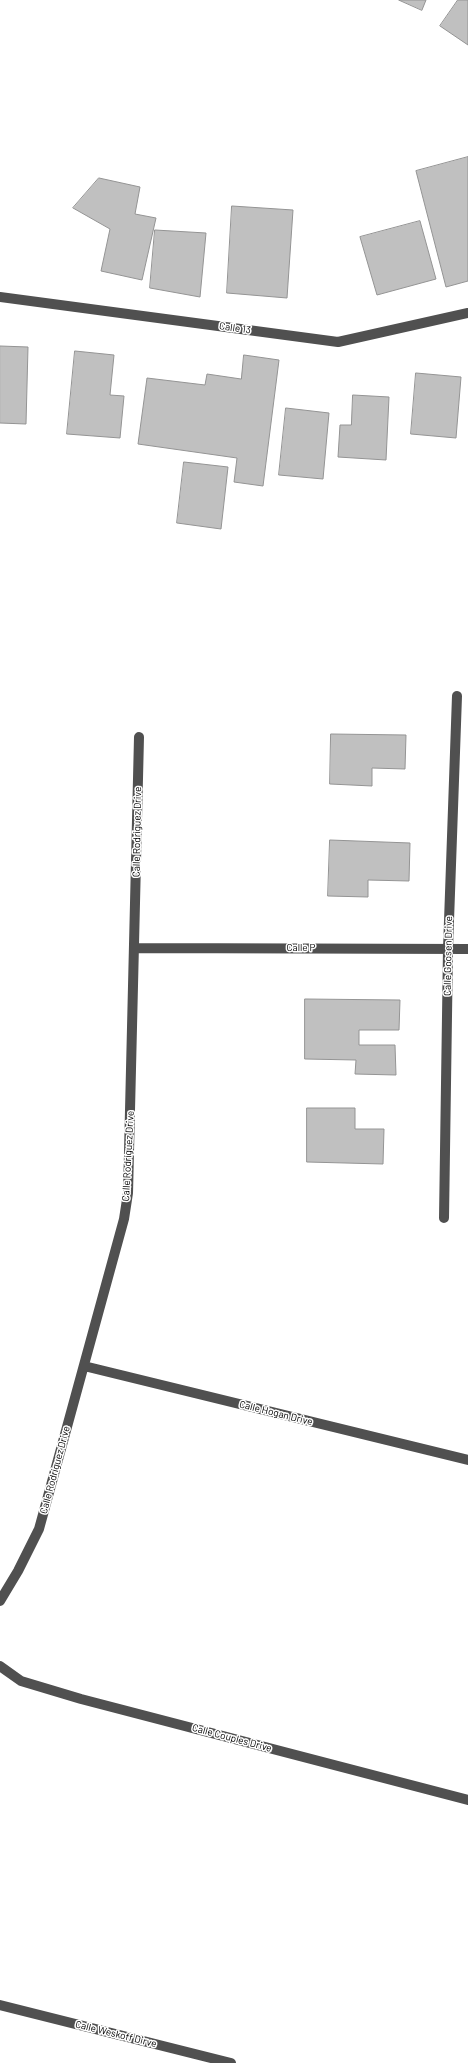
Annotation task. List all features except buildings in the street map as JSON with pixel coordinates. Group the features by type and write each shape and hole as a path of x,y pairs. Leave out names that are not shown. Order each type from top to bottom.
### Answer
{"street":[{"name":"Calle 13","path":"0,297 338,342 468,313"},
{"name":"Calle Goosen Drive","path":"444,1218 448,949 457,696"},
{"name":"Calle Rodríguez Drive","path":"0,1601 18,1571 39,1529 124,1219 128,1193 139,737"},
{"name":"Calle P","path":"134,948 468,949"},
{"name":"Calle Hogan Drive","path":"84,1366 468,1460"},
{"name":"Calle Couples Drive","path":"0,1666 21,1681 81,1699 468,1800"},
{"name":"Calle Weskoff Dirve","path":"0,2005 231,2063"}]}
